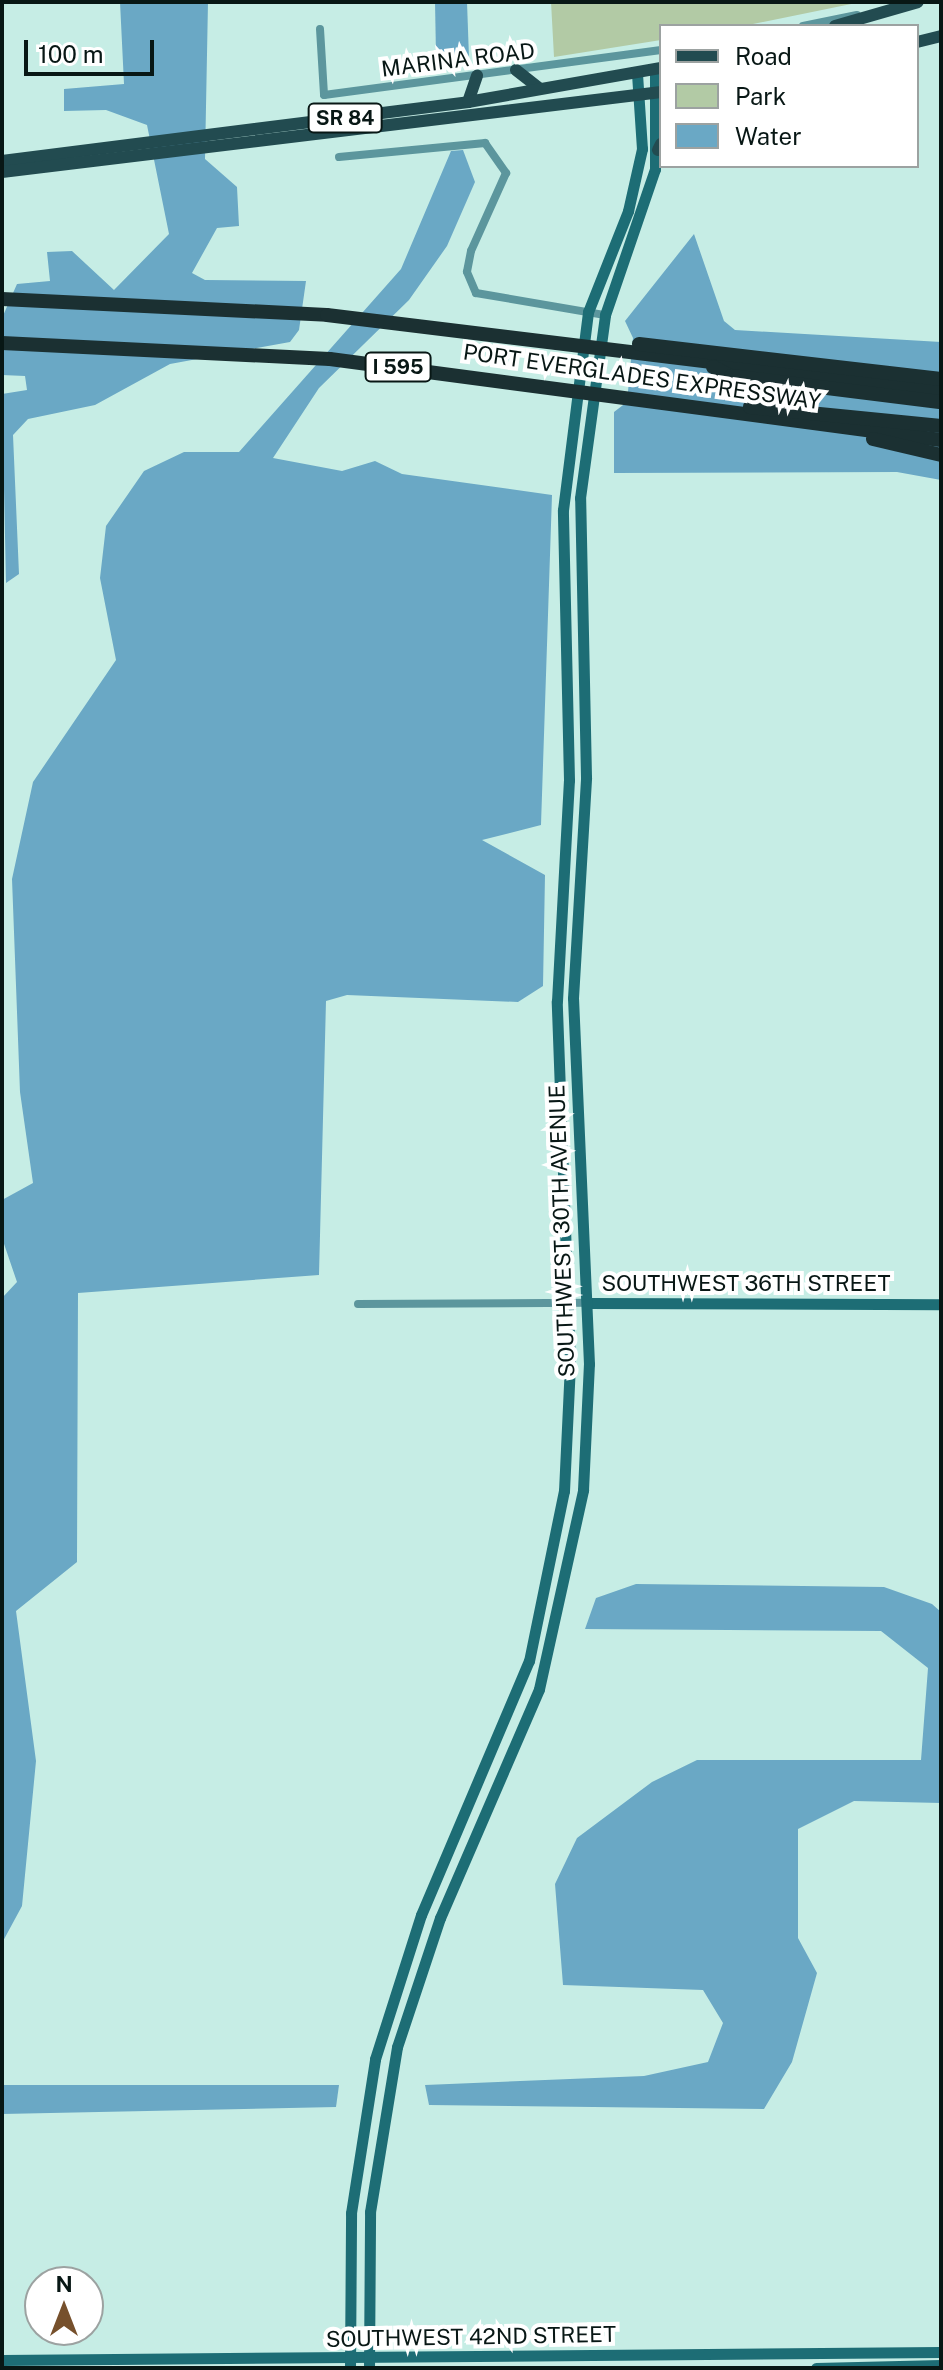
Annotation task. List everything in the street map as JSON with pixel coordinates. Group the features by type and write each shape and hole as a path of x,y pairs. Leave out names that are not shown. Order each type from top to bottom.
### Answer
{"highway":[{"name":"PORT EVERGLADES EXPRESSWAY","path":"2,299 443,327 700,362 941,390"},
{"path":"443,327 941,379"},
{"name":"PORT EVERGLADES EXPRESSWAY","path":"2,343 330,359 941,440"},
{"path":"700,362 731,376 941,402"},
{"path":"726,410 776,405 941,426"},
{"path":"791,419 941,455"}],"main road":[{"path":"842,24 918,2"},
{"path":"919,42 941,36"},
{"name":"SR 84","path":"2,172 468,102 658,69"},
{"path":"516,70 542,89"},
{"name":"SOUTHWEST 30TH AVENUE","path":"350,2363 351,2213 378,2049 421,1915 509,1719 555,1554 569,1427 559,1057 569,747 562,542 588,312 637,180 641,95 637,73"},
{"path":"468,102 477,76"},
{"name":"SR 84","path":"222,138 659,92"},
{"name":"SR 84","path":"2,161 129,151"},
{"name":"SOUTHWEST 30TH AVENUE","path":"368,2363 370,2212 397,2047 435,1930 528,1719 567,1583 586,1459 587,1303 575,1056 574,934 586,777 579,512 605,315 648,201 659,152"},
{"path":"559,1057 575,1056"},
{"name":"SOUTHWEST 36TH STREET","path":"587,1303 941,1304"},
{"name":"SOUTHWEST 42ND STREET","path":"2,2360 368,2363 941,2352"},
{"path":"816,2368 941,2365"}],"street":[{"path":"814,24 894,9"},
{"name":"MARINA ROAD","path":"320,29 324,95 659,50"},
{"path":"339,157 485,143 506,173 471,251 467,272 476,293 605,315"},
{"name":"SOUTHWEST 36TH STREET","path":"358,1304 587,1303"}],"green space":[{"path":"551,2 861,2 753,24 659,24 659,40 554,57"}],"water":[{"path":"120,2 208,2 205,159 237,187 239,226 217,228 192,273 205,280 306,281 299,330 290,342 170,364 95,405 28,419 13,435 19,574 6,583 2,394 27,390 25,376 2,375 2,318 17,284 50,281 47,252 72,251 114,290 169,234 147,125 106,110 64,111 64,89 124,84"},
{"path":"435,2 467,2 469,58 460,66 445,69 436,55"},
{"path":"463,150 475,182 447,246 409,300 319,388 273,458 342,471 375,461 402,474 552,495 541,825 482,840 545,875 543,986 518,1002 347,995 326,1001 319,1275 78,1293 77,1562 16,1611 36,1761 22,1906 2,1943 2,1298 17,1282 2,1238 2,1200 33,1183 20,1092 12,879 33,782 116,660 100,578 106,526 144,471 184,452 239,452 401,269 451,151"},
{"path":"694,234 724,321 735,330 941,342 941,480 897,472 614,473 614,412 627,402 633,338 625,321"},
{"path":"636,1584 884,1587 932,1604 941,1612 941,1803 854,1801 798,1829 798,1938 817,1973 792,2062 764,2109 429,2105 425,2085 644,2076 708,2062 723,2023 703,1990 563,1985 555,1884 577,1838 652,1782 697,1760 921,1760 928,1668 881,1631 585,1629 596,1598"},
{"path":"2,2085 339,2085 336,2107 2,2114"}]}
